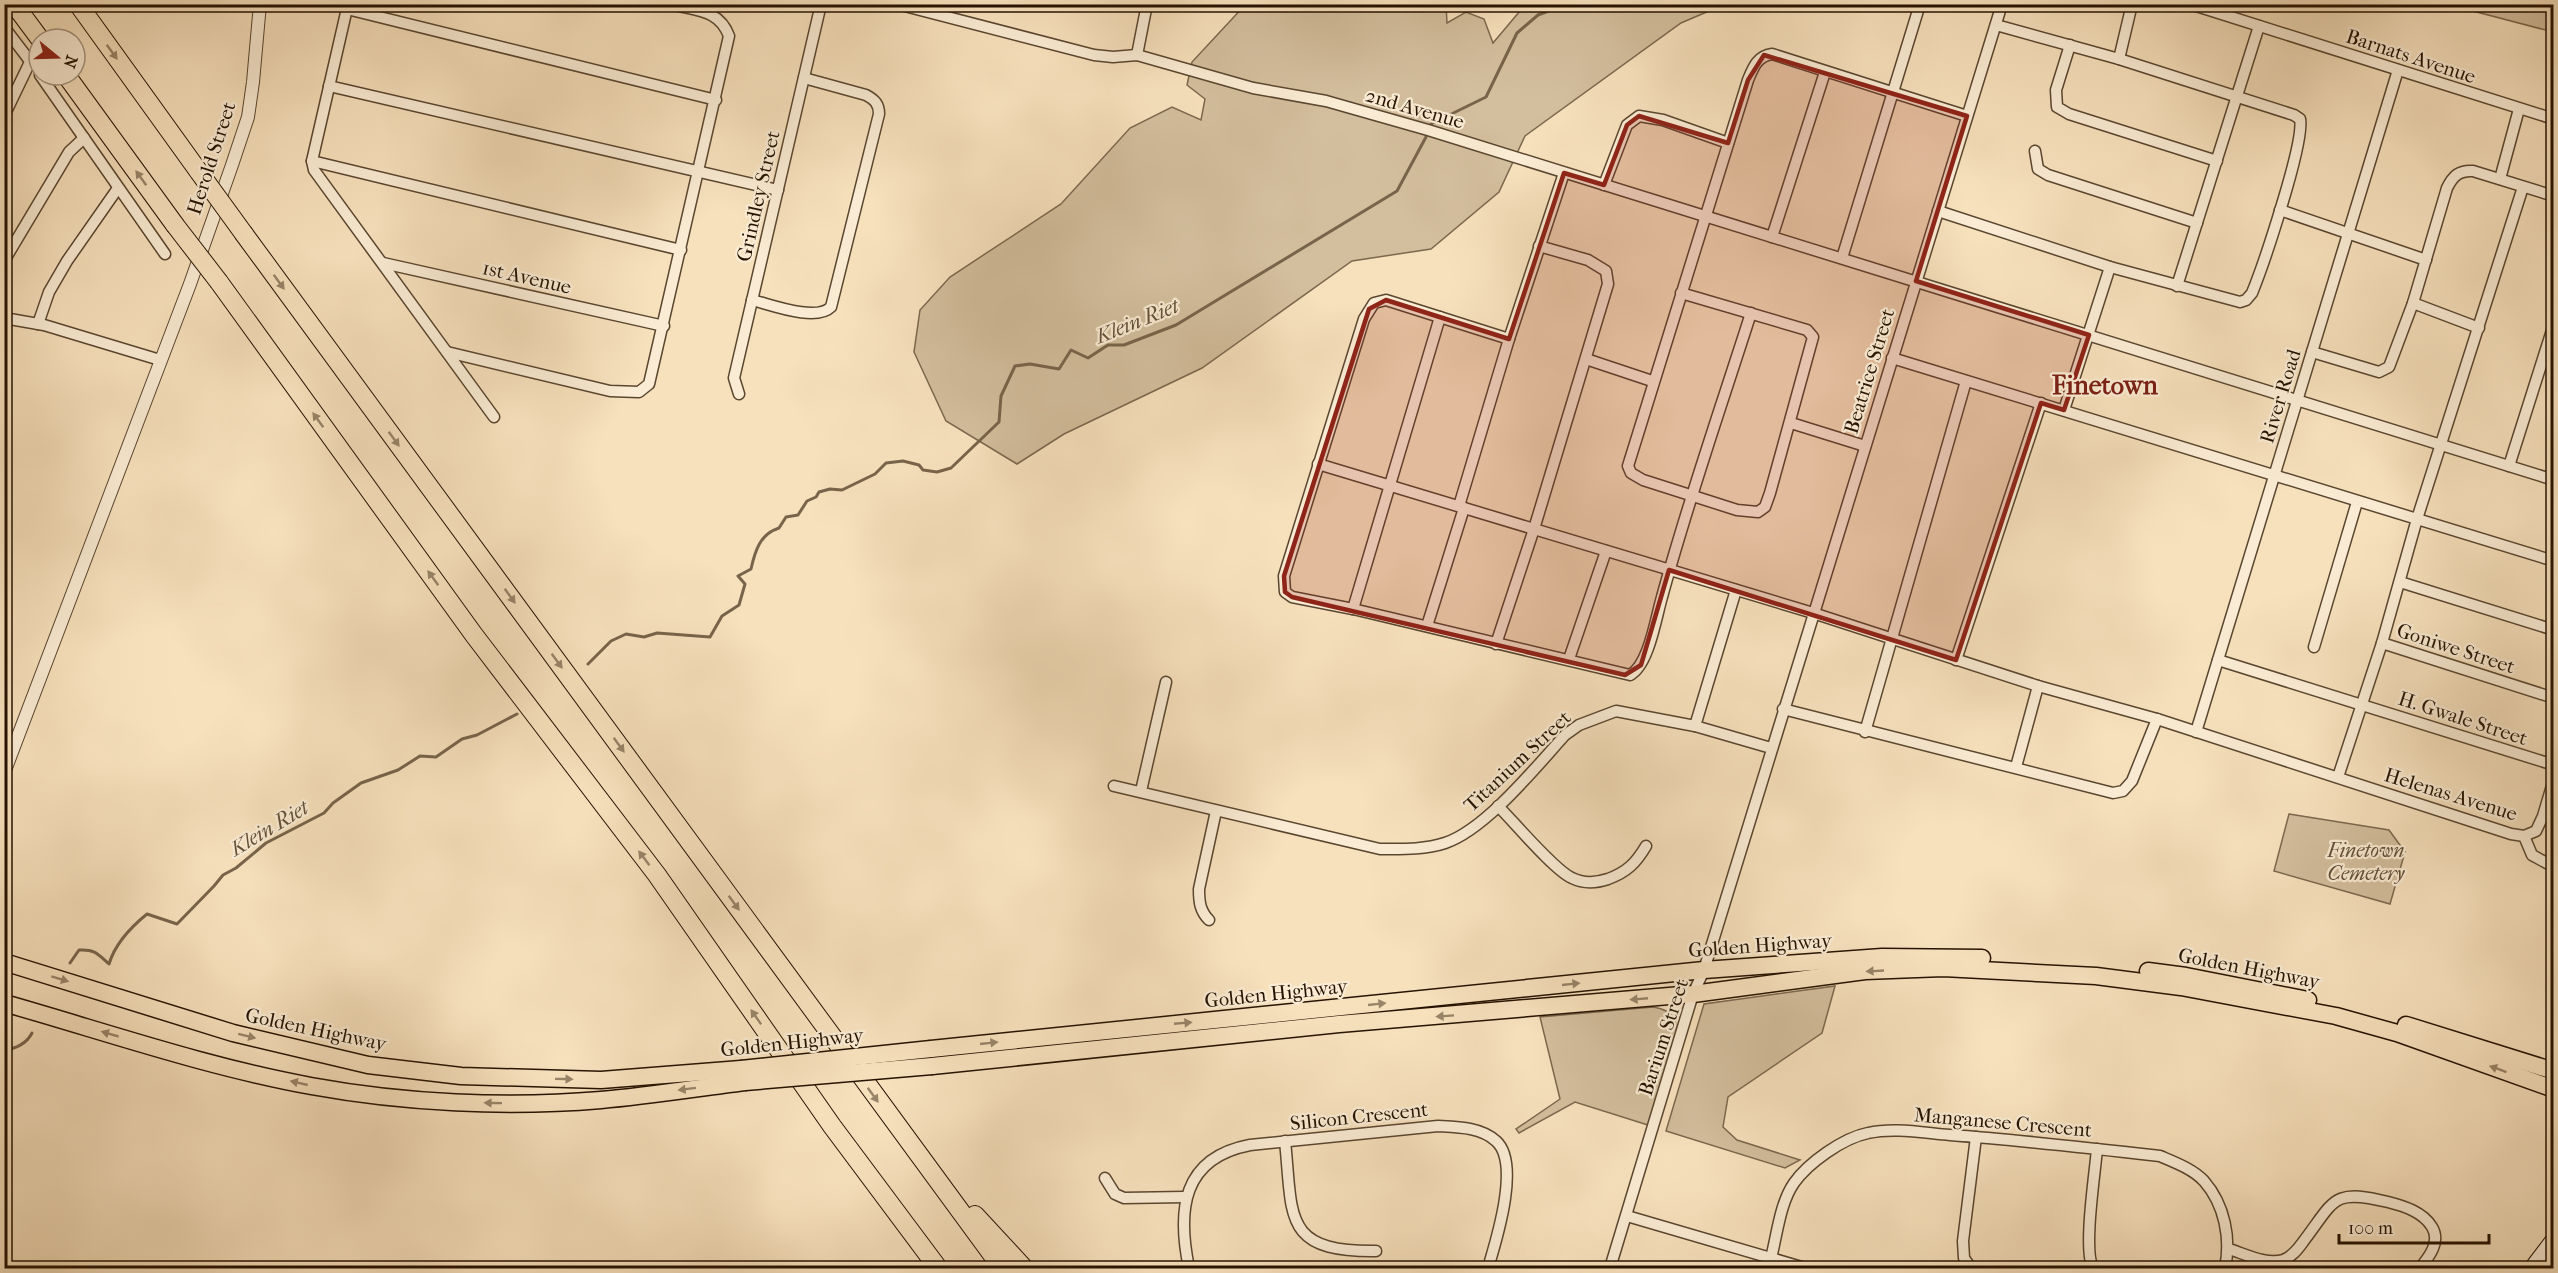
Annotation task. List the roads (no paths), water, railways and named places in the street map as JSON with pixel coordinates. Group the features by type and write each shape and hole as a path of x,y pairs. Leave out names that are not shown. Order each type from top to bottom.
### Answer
{"highway":[{"path":"14,4 31,27"},
{"path":"78,4 1002,1269"},
{"path":"75,87 474,635 657,875 832,1126 938,1269"},
{"path":"905,1139 1024,1269"},
{"path":"874,1181 933,1269"}],"main road":[{"name":"Golden Highway","path":"4,1003 222,1066 312,1086 459,1102 524,1103 601,1100 743,1076 931,1049 1704,970 1893,957 1956,956 2098,965 2186,976 2361,1012 2553,1071"},
{"name":"Golden Highway","path":"4,962 233,1033 368,1065 461,1076 601,1080 743,1076 932,1066 1327,1025 1693,994 1876,971 1943,968 2096,976 2181,987 2336,1016 2397,1033 2553,1089"},
{"path":"2532,1269 2553,1239"}],"street":[{"name":"Herold Street","path":"4,772 190,284 248,117 260,4"},
{"path":"447,352 610,391 639,392 649,384 728,49 729,36 725,26 716,16 671,4"},
{"name":"Grindley Street","path":"739,394 734,378 821,4"},
{"name":"2nd Avenue","path":"897,4 1094,54 1113,57 1137,55 1271,92 1347,107 1564,172 2553,480"},
{"path":"1842,258 1920,4"},
{"name":"Beatrice Street","path":"1771,748 2002,4"},
{"path":"2119,59 2132,4"},
{"name":"Barnats Avenue","path":"2190,4 2553,119"},
{"path":"1137,55 1144,5"},
{"path":"494,417 323,184 312,162 348,7 716,100"},
{"path":"1938,212 2110,267 2232,301 2246,300 2255,287 2280,210 2298,144 2300,119 2294,115 2119,59 1996,25"},
{"path":"2177,286 2259,26"},
{"path":"5,29 27,58"},
{"path":"2070,45 2056,90 2057,107 2070,114 2217,161"},
{"path":"1681,293 1807,330 1813,337 1791,423 1767,502 1762,510 1750,513 1693,496 1643,480 1629,470 1629,460 1652,381 1755,63 1764,55 1772,54 1967,116"},
{"path":"4,116 27,68"},
{"name":"River Road","path":"2196,732 2398,70"},
{"path":"1772,237 1825,72"},
{"path":"752,300 813,314 825,313 834,300 879,106 874,99 866,95 804,78"},
{"path":"328,86 778,190"},
{"path":"48,87 165,254"},
{"path":"2500,179 2519,109"},
{"path":"1604,185 1627,125 1639,116 1662,120 1728,143"},
{"path":"4,261 69,152 84,138"},
{"path":"2035,152 2038,169 2048,176 2197,223"},
{"path":"312,162 681,250"},
{"path":"2312,352 2379,372 2386,370 2393,361 2447,189 2455,175 2466,171 2553,196"},
{"path":"1427,627 1509,339 1564,172"},
{"path":"2338,777 2382,643 2417,519 2523,187"},
{"path":"38,324 49,292 67,261 118,188"},
{"path":"2280,210 2426,260"},
{"path":"1496,644 1534,529 1608,284 1606,271 1588,260 1539,246"},
{"name":"1st Avenue","path":"383,263 664,326"},
{"path":"2064,410 2110,267"},
{"path":"1509,339 1386,300 1374,303 1369,309 1318,464 1283,586 1285,592 1292,597 1569,659 1624,675 1635,672 1643,659 1750,313"},
{"path":"2413,303 2479,328"},
{"path":"1353,609 1388,485 1440,317"},
{"path":"4,318 38,324 160,360"},
{"path":"2509,466 2553,324"},
{"path":"1892,358 2553,561"},
{"path":"1586,359 1652,381"},
{"path":"1865,732 1966,381"},
{"path":"1956,660 2040,403"},
{"path":"1791,423 1864,446"},
{"name":"Helenas Avenue","path":"1318,464 1813,613 2038,686 2157,719 2511,834 2524,836 2536,831 2543,816 2553,778"},
{"path":"2313,647 2356,502"},
{"path":"1569,659 1606,551"},
{"path":"2400,582 2553,630"},
{"path":"1695,726 1736,590"},
{"name":"Goniwe Street","path":"2382,643 2553,698"},
{"name":"H. Gwale Street","path":"2218,660 2553,765"},
{"path":"1141,791 1166,682"},
{"path":"2016,767 2038,686"},
{"path":"1783,709 1865,732 2016,767 2113,793 2119,793 2132,781 2157,719"},
{"name":"Titanium Street","path":"1114,786 1380,849 1418,848 1446,843 1482,821 1565,735 1579,724 1616,711 1695,726 1771,748"},
{"name":"Barium Street","path":"1610,1269 1693,994 1704,970 1771,748"},
{"path":"1498,806 1560,871 1580,881 1596,883 1620,875 1635,864 1646,846"},
{"path":"1209,920 1203,914 1198,889 1216,811"},
{"path":"2524,836 2532,855 2553,867"},
{"name":"Silicon Crescent","path":"1189,1269 1183,1215 1185,1197 1203,1166 1219,1154 1232,1149 1285,1142 1438,1126 1464,1128 1484,1133 1496,1141 1504,1155 1505,1196 1488,1269"},
{"name":"Manganese Crescent","path":"1771,1258 1786,1199 1792,1185 1809,1165 1827,1153 1867,1133 1887,1131 1976,1137 2160,1156 2176,1163 2204,1181 2223,1218 2229,1249 2225,1269"},
{"path":"1971,1268 1964,1258 1963,1241 1976,1137"},
{"path":"1285,1142 1294,1219 1302,1233 1310,1240 1344,1250 1376,1251"},
{"path":"2093,1269 2089,1259 2097,1149"},
{"path":"1105,1178 1115,1194 1124,1198 1185,1197"},
{"path":"2229,1249 2260,1259 2283,1260 2296,1251 2328,1209 2339,1199 2361,1195 2410,1210 2424,1217 2430,1224 2435,1234 2434,1242 2429,1257 2420,1269"},
{"path":"1627,1216 1805,1269"}],"waterway":[{"name":"Klein Riet","path":"1431,124 1486,97 1517,33 1538,15 1567,4"},
{"name":"Klein Riet","path":"588,664 611,641 626,634 644,637 657,633 710,637 722,616 739,605 745,584 738,576 751,569 763,539 767,534 779,528 786,517 798,515 807,501 816,497 819,492 830,489 842,490 875,474 886,463 903,461 919,465 923,470 937,472 951,468 999,422 1001,396 1015,366 1030,364 1059,369 1071,350 1088,358 1108,345 1124,345 1176,325 1397,191 1426,137"},
{"name":"Klein Riet","path":"70,963 79,950 89,950 109,964 124,936 147,914 177,924 223,875 236,868 266,843 324,813 333,803 361,783 398,770 420,756 436,757 462,739 477,735 517,714"},
{"name":"Klein Riet","path":"4,1050 21,1045 32,1033"}],"district":[{"name":"Finetown","path":"2105,385"}],"park label":[{"name":"Finetown Cemetery","path":"2366,862"}]}
